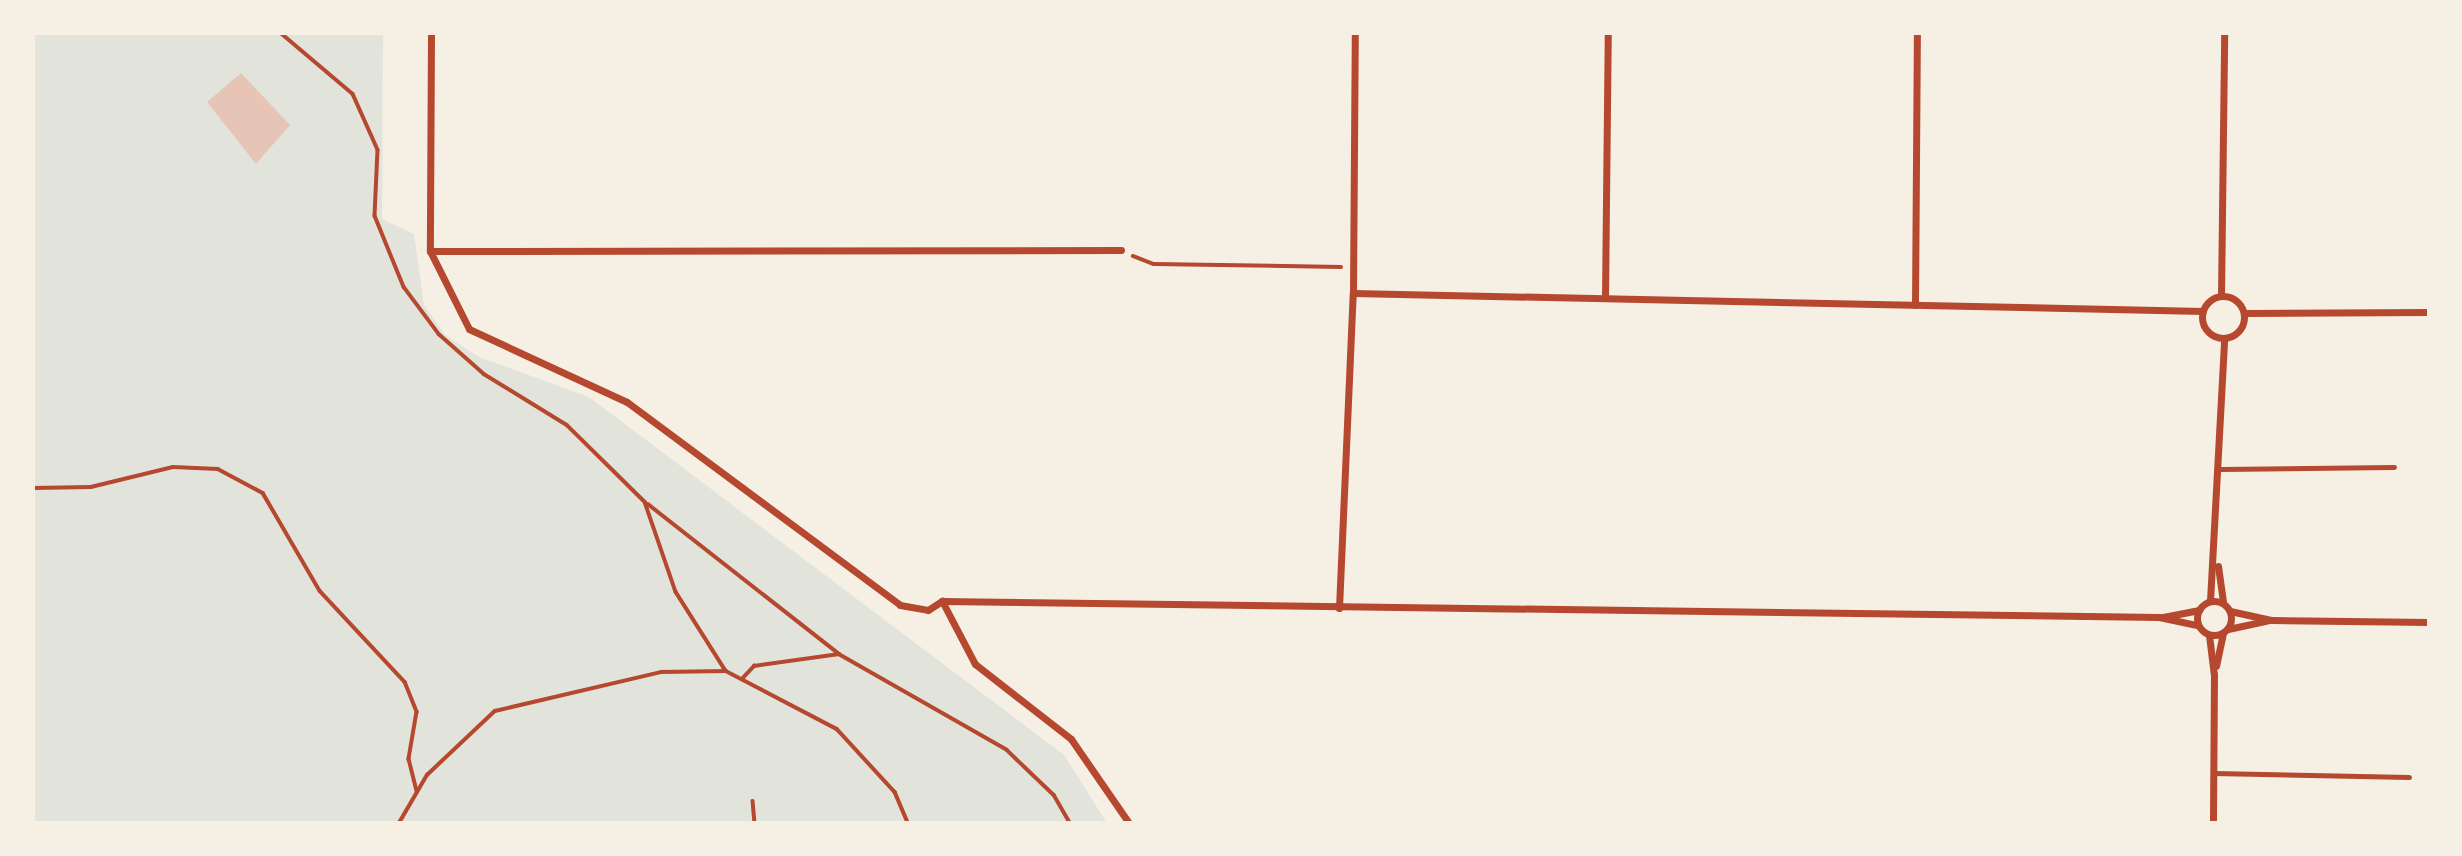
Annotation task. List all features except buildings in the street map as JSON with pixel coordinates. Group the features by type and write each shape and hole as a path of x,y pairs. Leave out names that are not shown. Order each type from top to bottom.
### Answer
{"street":[{"path":"430,33 430,251 469,329 627,402 900,605 928,610 942,601 2159,617 2199,610 2210,601 2217,555 2224,338"},
{"path":"1339,608 1353,293 1355,33"},
{"path":"1605,298 1608,33"},
{"path":"1915,305 1917,33"},
{"path":"1353,293 2203,311 2221,296 2224,33"},
{"path":"430,251 1121,250"},
{"path":"2221,296 2235,300 2244,313 2240,330 2224,338"},
{"path":"2203,311 2207,330 2224,338"},
{"path":"2244,313 2429,312"},
{"path":"2217,555 2223,603 2230,611 2271,620 2429,622"},
{"path":"942,601 975,664 1071,739 1129,823"},
{"path":"2210,601 2223,603"},
{"path":"2199,610 2199,625"},
{"path":"2214,674 2230,611"},
{"path":"2159,617 2199,625 2209,635 2214,674 2213,823"},
{"path":"2209,635 2271,620"}],"lane":[{"path":"2221,468 2394,467"},
{"path":"2213,773 2409,777"}],"path":[{"path":"281,33 353,94 378,150 375,216 404,287 439,334 484,374 566,425 645,502 839,654 1007,750 1054,795 1070,823"},
{"path":"1121,250 1154,264 1353,268"},
{"path":"33,488 91,487 184,468 218,469 263,493 320,591 405,682 417,712 410,759 417,791"},
{"path":"645,502 676,592 726,671"},
{"path":"742,679 754,666 839,654"},
{"path":"398,823 417,791 495,711 661,672 726,671 837,729 895,792 908,823"},
{"path":"754,801 755,823"}],"shaded area":[{"path":"33,33 383,33 382,219 414,234 424,305 445,335 479,357 589,397 1064,755 1107,823 33,823"}]}
